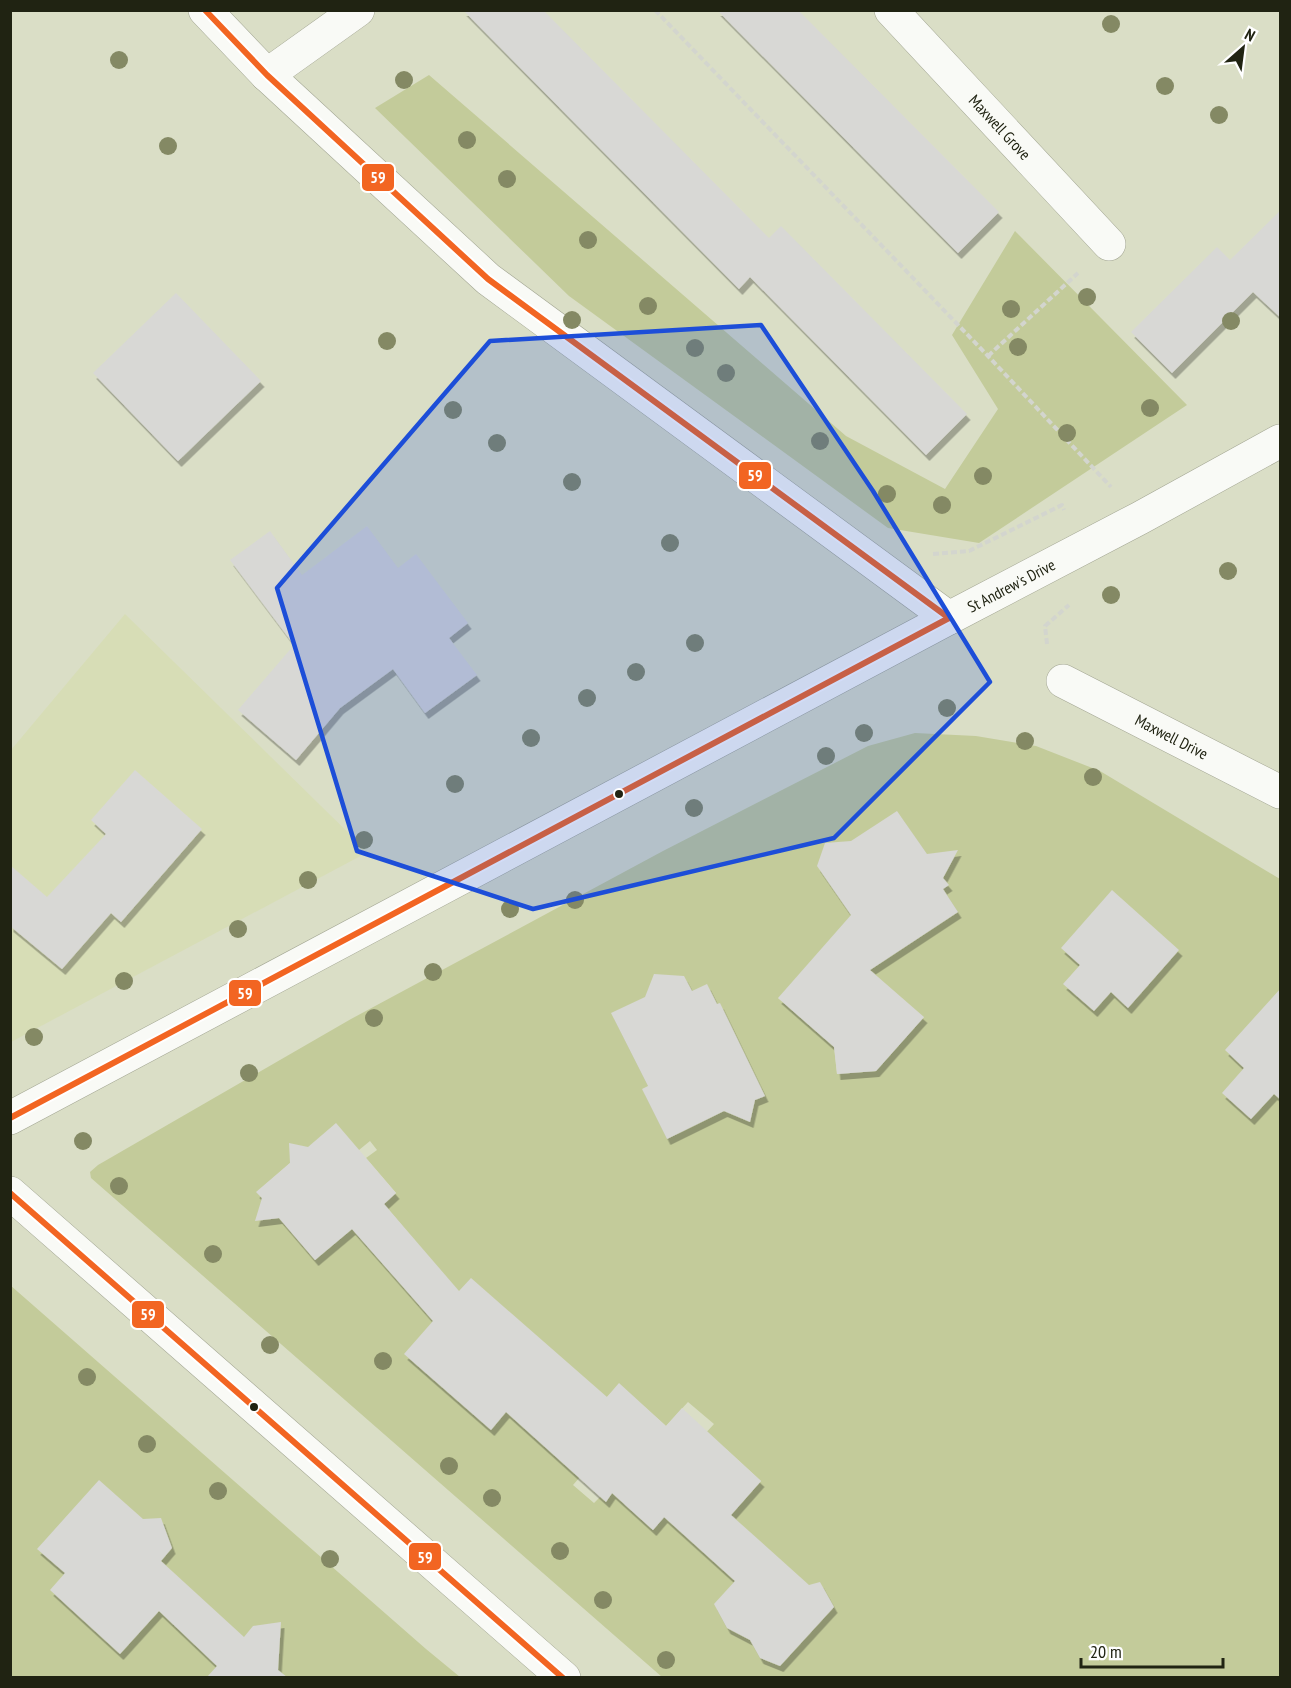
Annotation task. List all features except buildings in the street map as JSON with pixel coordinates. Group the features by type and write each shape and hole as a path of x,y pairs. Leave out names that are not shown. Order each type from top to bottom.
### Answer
{"street":[{"path":"205,10 267,75 488,279 949,618"},
{"path":"267,75 358,10"},
{"name":"Maxwell Grove","path":"891,10 1109,244"},
{"name":"St Andrew's Drive","path":"10,1118 1281,441"},
{"name":"Maxwell Drive","path":"1063,681 1281,792"},
{"path":"10,1193 564,1677"}],"path":[{"path":"655,10 988,356 1140,518"},
{"path":"988,356 1109,244"},
{"path":"929,554 969,551 1062,505 1084,547"},
{"path":"1063,681 1054,671 1051,662 1045,626 1073,601"}],"highlighted area":[{"path":"761,325 873,491 990,682 834,838 533,909 357,851 277,588 490,341"}],"shaded area":[{"path":"429,75 846,436 945,489 998,409 952,335 1015,231 1187,405 979,543 888,528 569,296 375,108"},
{"path":"125,614 368,852 11,1042 11,750"},
{"path":"915,733 976,736 1036,746 1100,771 1280,879 1280,1677 662,1677 91,1178 90,1172 98,1165 351,1019 663,851 868,746","holes":["778,998 924,1017 876,1071 837,1074 833,1036 825,1039","370,1141 377,1150 366,1158 396,1193 384,1204 416,1242 406,1262 392,1274 352,1229 315,1260 279,1218 269,1219 262,1198 257,1192 290,1163 359,1150","619,1384 666,1426 688,1402 714,1424 691,1449 726,1449 761,1481 729,1517 678,1503 653,1530 625,1505 615,1490 606,1501 601,1496 594,1503 573,1485 580,1477 595,1410"]},
{"path":"10,1285 426,1649 460,1677 11,1677"}],"transit line":[{"name":"59","path":"205,10 267,75 488,279 949,618"},
{"name":"59","path":"10,1118 949,618"},
{"name":"59","path":"10,1193 563,1678"}]}
